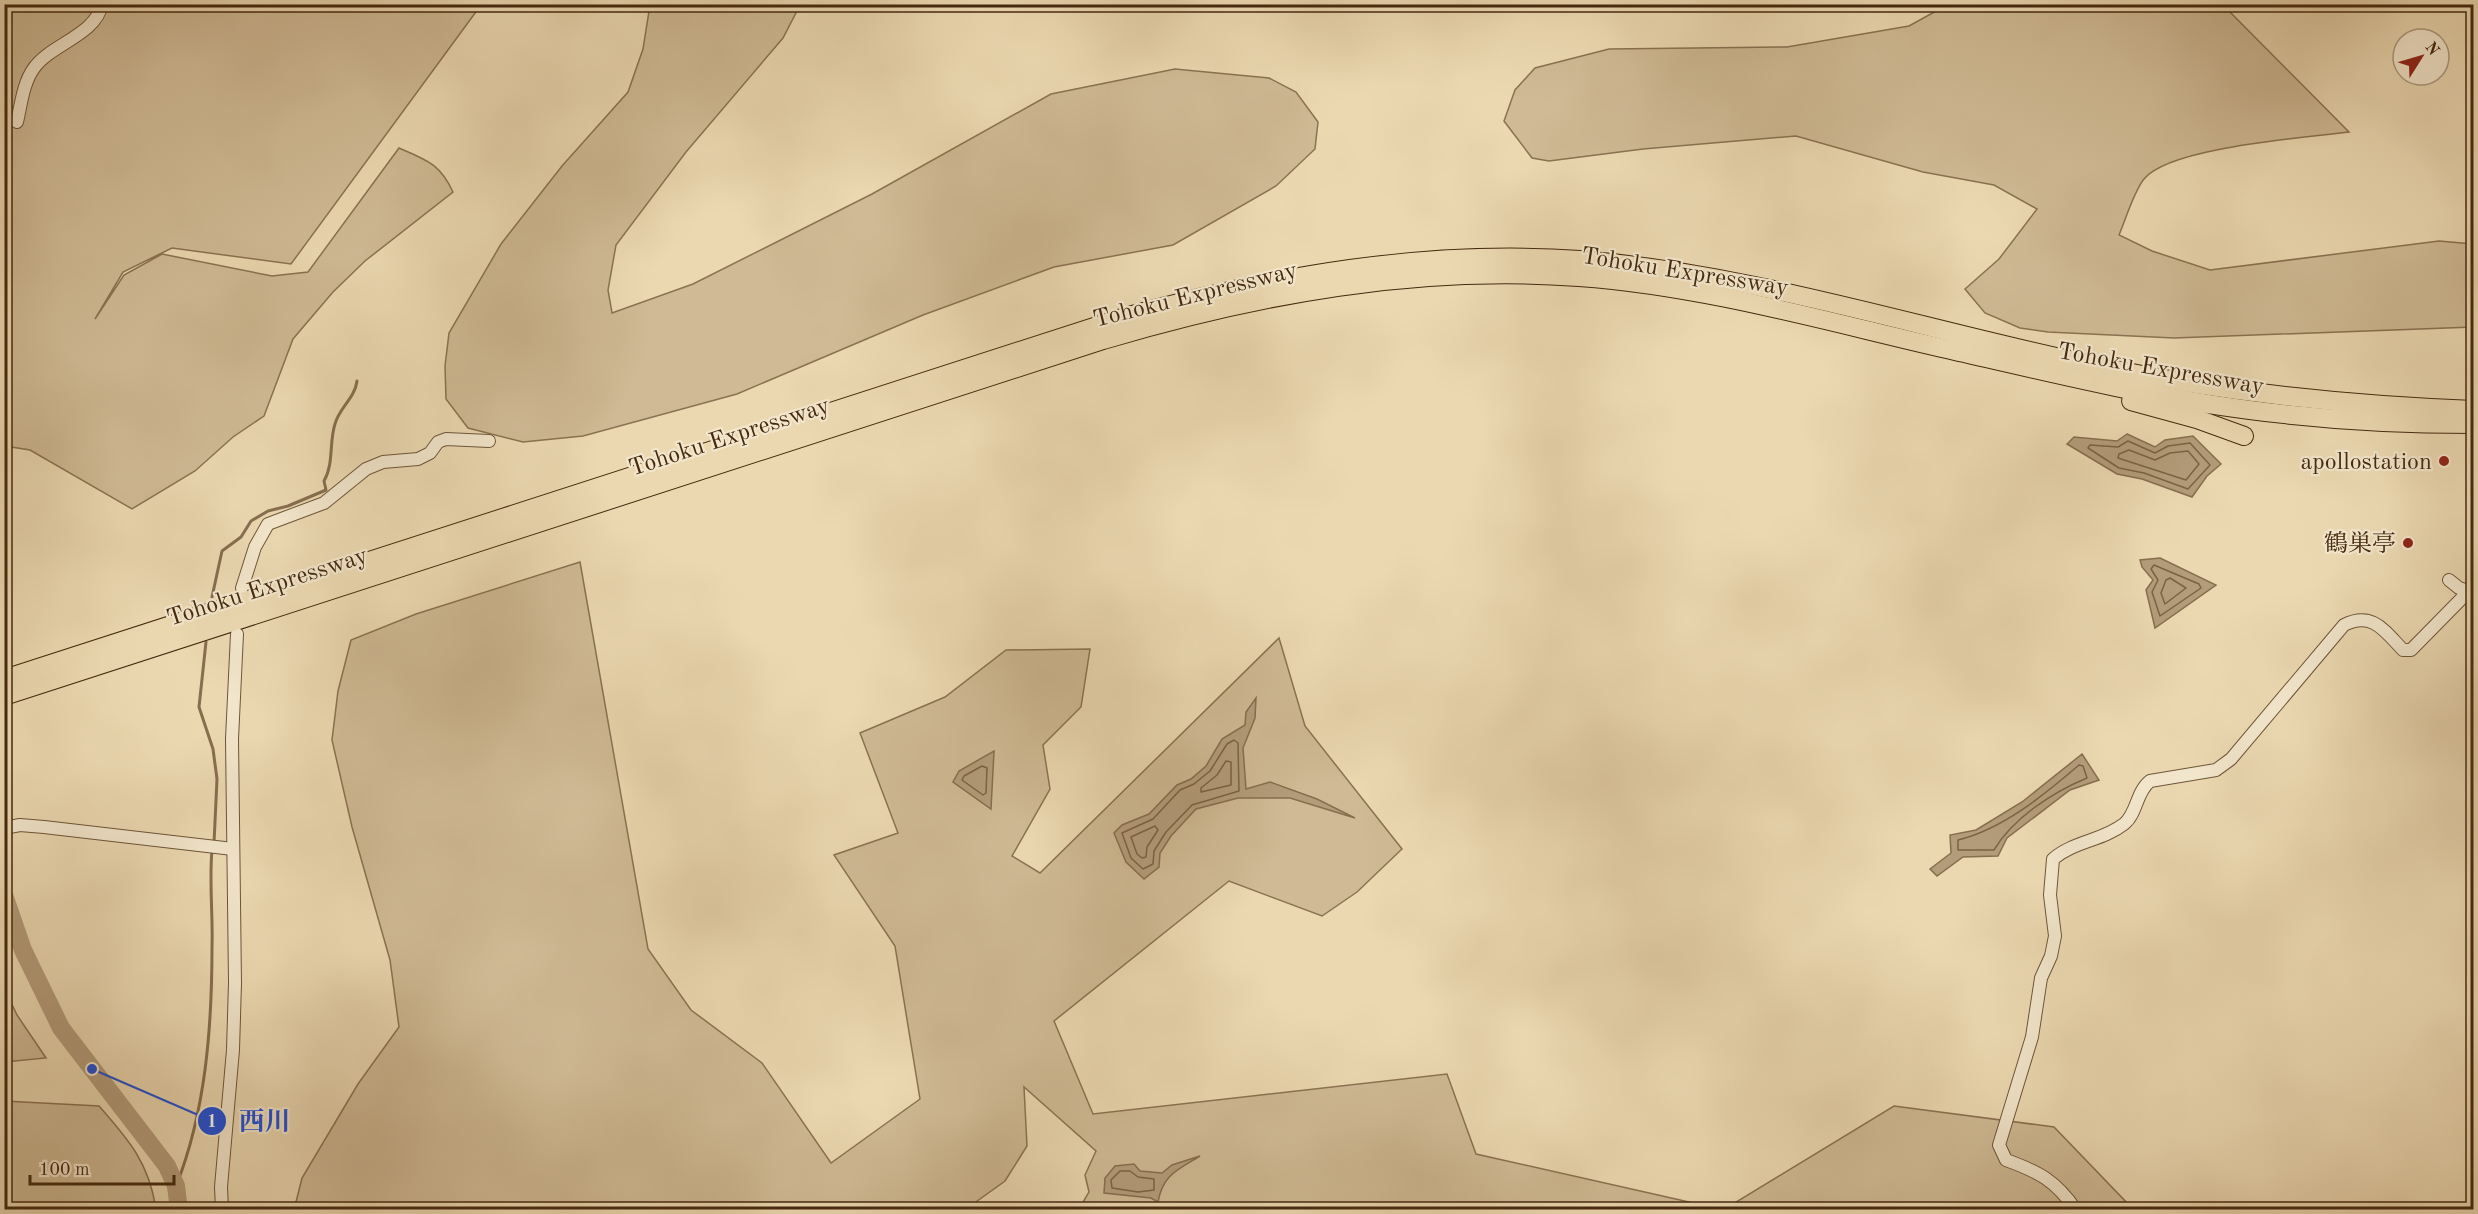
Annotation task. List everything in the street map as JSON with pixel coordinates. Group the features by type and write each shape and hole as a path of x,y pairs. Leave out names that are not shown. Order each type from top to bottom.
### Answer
{"highway":[{"name":"Tohoku Expressway","path":"4,679 1114,320 1234,288 1350,268 1413,261 1490,258 1580,260 1637,266 1764,288 2091,365 2183,382 2270,396 2403,407 2474,410"},
{"name":"Tohoku Expressway","path":"4,696 1083,346 1216,308 1289,293 1459,275 1581,277 1713,295 2112,385 2250,410 2403,424 2474,424"},
{"path":"1938,347 2010,373 2149,405 2244,436"},
{"path":"2403,407 2474,401"}],"street":[{"path":"17,122 28,78 35,67 96,19 102,4"},
{"path":"242,588 255,547 268,524 324,503 366,469 383,462 418,459 430,453 438,442 446,439 489,441"},
{"path":"2076,1209 2061,1190 2046,1177 2006,1160 2000,1145 2032,1037 2041,978 2055,936 2050,895 2054,859 2063,850 2111,833 2127,821 2144,786 2150,781 2216,770 2231,759 2344,625 2357,619 2368,621 2381,627 2403,650 2411,650 2471,593 2449,580"},
{"path":"222,1209 221,1187 235,1005 232,739 237,634"},
{"path":"4,828 20,825 233,849"}],"shaded area":[{"path":"4,5 481,5 291,264 172,248 123,272 95,319 124,275 162,254 272,276 308,272 399,148 432,164 443,175 453,192 365,261 333,292 293,339 264,416 233,437 195,471 132,509 30,450 5,446"},
{"path":"650,5 800,5 783,38 686,152 616,245 608,290 612,313 693,284 872,194 1051,94 1175,69 1269,78 1296,92 1318,122 1315,149 1276,186 1173,245 1054,267 923,315 737,394 583,436 523,442 468,428 446,399 445,366 449,333 501,244 562,166 628,92 643,49"},
{"path":"1947,5 2223,5 2349,132 2240,146 2181,159 2158,168 2140,184 2119,235 2152,251 2210,270 2439,241 2473,244 2473,327 2174,338 2048,332 2020,328 1985,313 1965,289 1999,259 2037,209 1994,185 1923,172 1796,136 1643,149 1549,161 1532,158 1504,121 1515,90 1535,68 1609,49 1787,47 1909,26"},
{"path":"580,562 648,949 691,1010 762,1063 831,1163 920,1099 895,946 834,855 898,833 860,733 945,697 1006,650 1090,649 1081,707 1043,745 1050,789 1012,856 1040,873 1279,638 1305,726 1402,849 1357,892 1322,916 1229,881 1054,1021 1093,1114 1447,1074 1476,1154 1720,1209 1079,1209 1089,1192 1085,1175 1096,1151 1024,1087 1027,1146 1005,1181 966,1209 294,1210 302,1178 358,1084 399,1027 390,960 352,827 332,740 338,691 351,640 416,614"},
{"path":"4,988 17,1015 46,1058 5,1062"},
{"path":"4,1101 99,1106 120,1130 143,1165 156,1209 5,1209"},
{"path":"1894,1106 2054,1127 2129,1205 2130,1209 1723,1210"}],"water":[{"path":"2127,434 2155,447 2165,440 2193,436 2221,464 2207,476 2192,497 2142,479 2117,474 2067,444 2074,437 2117,441"},
{"path":"2160,558 2216,585 2155,628 2146,590 2153,580 2142,567 2140,560"},
{"path":"1256,698 1255,718 1243,748 1246,789 1270,782 1317,799 1355,818 1290,798 1238,798 1196,809 1171,836 1160,853 1159,867 1144,879 1126,862 1114,833 1122,825 1149,814 1177,785 1191,779 1206,766 1222,739 1245,725 1246,712"},
{"path":"994,751 991,809 953,782 959,771"},
{"path":"2082,754 2099,780 2070,790 2007,838 1998,856 1963,857 1937,876 1930,869 1951,853 1950,835 1976,830 2022,802"},
{"path":"1200,1156 1178,1169 1168,1179 1158,1202 1151,1198 1104,1193 1105,1178 1115,1166 1134,1164 1140,1171 1162,1173 1172,1165"}],"waterway":[{"path":"212,597 222,551 241,537 251,521 268,511 288,506 326,490 324,481 329,467 335,424 353,393 357,381"},
{"path":"206,642 199,707 213,749 217,779 214,843"},
{"path":"176,1186 201,1098 209,1037 212,976 212,850"},
{"path":"4,895 23,950 61,1028 167,1166 176,1186 179,1210"}],"place":[{"name":"apollostation","path":"2444,461"},
{"name":"鶴巣亭","path":"2408,543"},
{"name":"西川","path":"92,1069"}]}
